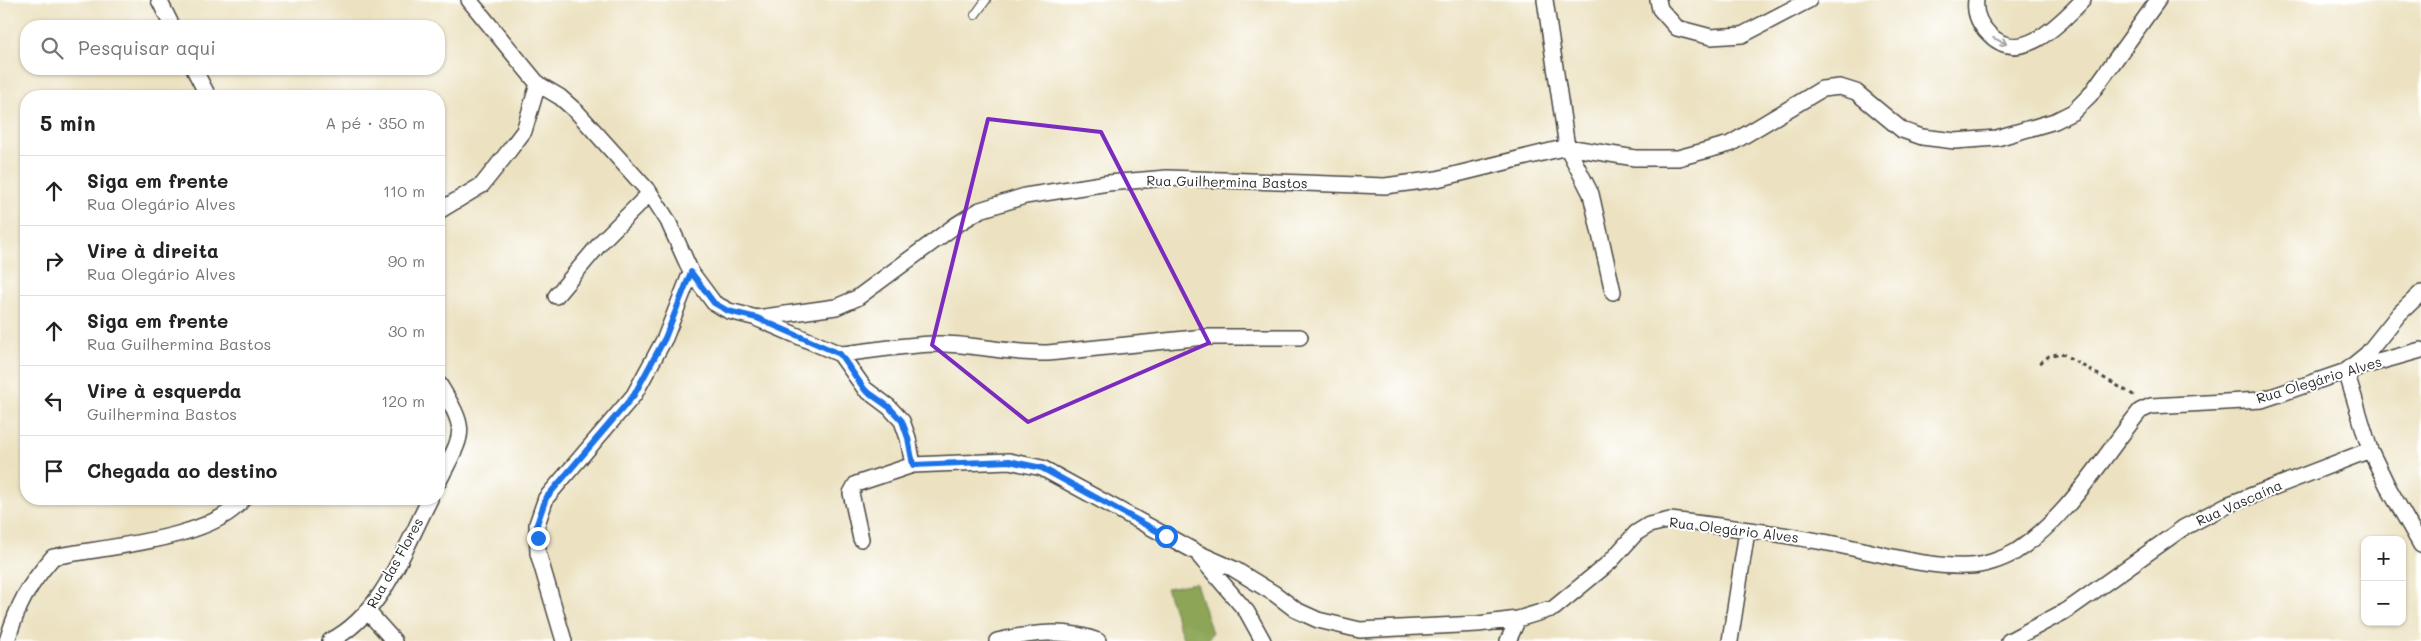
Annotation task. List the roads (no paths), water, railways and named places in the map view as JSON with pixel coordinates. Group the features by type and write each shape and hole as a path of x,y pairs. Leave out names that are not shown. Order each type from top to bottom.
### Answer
{"street":[{"path":"159,0 169,20"},
{"name":"Rua Guilhermina Bastos","path":"469,0 538,84 560,97 578,112 650,193 668,221 691,272 714,303 728,311 757,318 836,307 858,298 956,225 980,210 1025,196 1108,183 1167,178 1385,186 1414,184 1567,147"},
{"path":"1545,0 1567,147 1591,194 1613,292"},
{"path":"1658,0 1660,9 1678,28 1711,37 1742,35 1809,0"},
{"path":"1976,0 1980,24 1995,40 2009,45 2031,43 2055,29 2083,0"},
{"path":"1567,147 1635,158 1678,158 1730,144 1822,89 1840,87 1856,92 1902,130 1922,137 1955,141 1998,138 2056,121 2073,112 2090,95 2158,0"},
{"path":"197,75 205,90"},
{"path":"445,207 482,185 506,156 524,131 538,84"},
{"path":"556,296 603,240 650,193"},
{"path":"564,641 538,553 537,524 546,498 634,395 665,338 691,272"},
{"path":"2421,293 2399,314 2367,354 2346,371 2370,450 2388,487 2421,545"},
{"path":"757,318 840,354 941,344 966,345 1024,354 1205,337 1300,337"},
{"name":"Rua Olegário Alves","path":"861,539 851,493 856,484 913,465 1009,461 1042,468 1198,554 1234,569 1275,594 1296,610 1318,620 1360,630 1478,624 1518,619 1554,608 1585,585 1610,562 1636,533 1649,525 1670,520 1822,541 1925,563 1969,566 2013,553 2039,534 2086,480 2140,411 2152,406 2262,400 2346,371 2421,350"},
{"path":"840,354 865,390 889,407 902,421 908,438 913,465"},
{"path":"445,395 460,424 460,439 445,469"},
{"name":"Rua Vascaína","path":"2009,641 2069,609 2183,528 2227,505 2370,450"},
{"path":"7,641 17,609 32,582 53,557 138,543 194,528 223,517 236,505"},
{"name":"Rua das Flores","path":"330,641 368,612 388,580 427,505"},
{"path":"1730,641 1747,531"},
{"path":"1198,554 1247,612 1263,641"},
{"path":"16,641 32,582"},
{"path":"368,612 394,641"},
{"path":"1508,641 1518,619"},
{"path":"997,641 1037,634 1063,633 1087,636 1098,641"}],"lane":[{"path":"975,15 986,0"}]}
